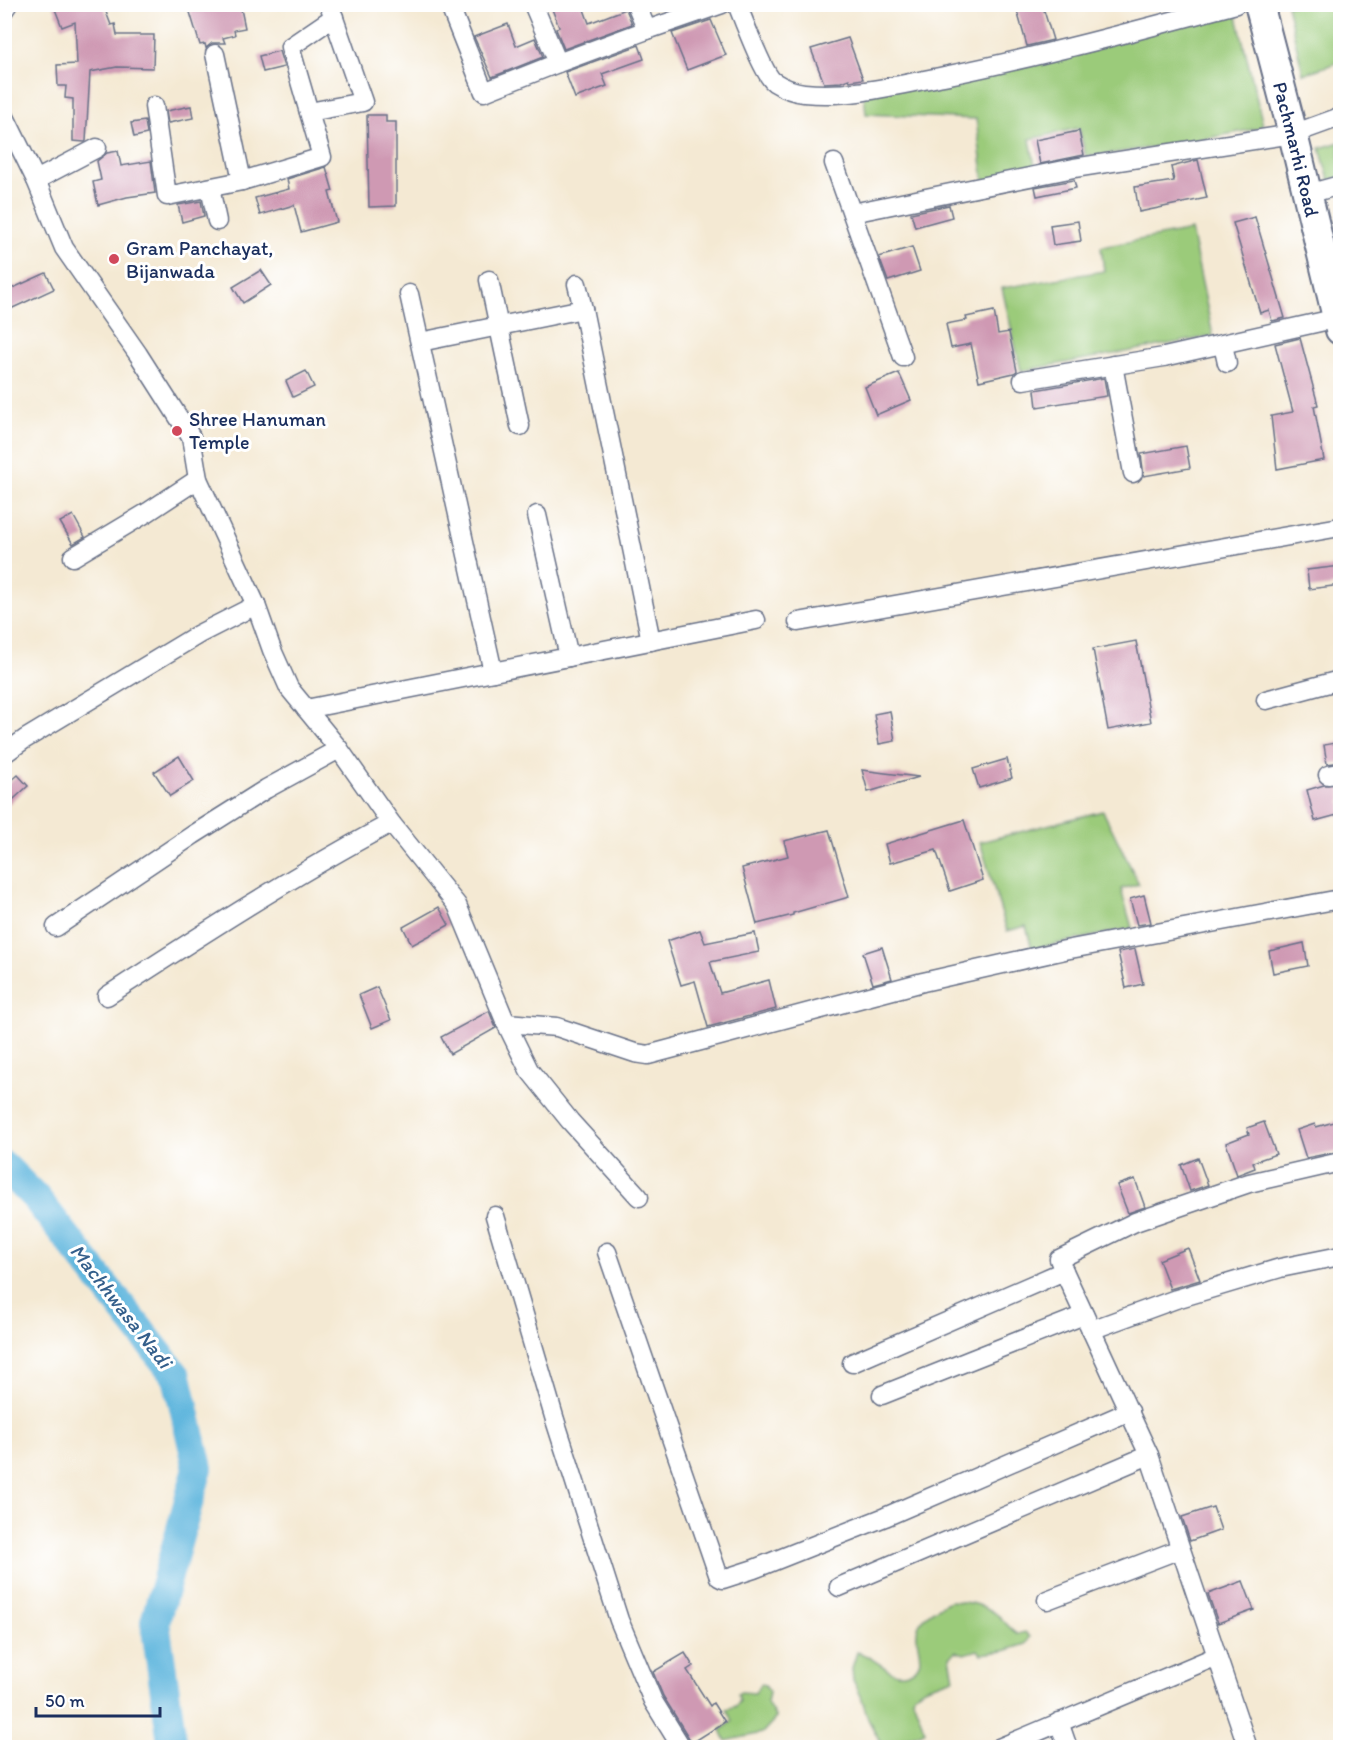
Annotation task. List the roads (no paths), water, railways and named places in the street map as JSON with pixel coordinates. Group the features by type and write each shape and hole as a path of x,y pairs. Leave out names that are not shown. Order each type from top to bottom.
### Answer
{"main road":[{"name":"Pachmarhi Road","path":"1259,4 1308,194 1332,259 1340,324"}],"street":[{"path":"4,10 8,4"},
{"path":"449,4 484,92 722,4"},
{"path":"533,4 558,63"},
{"path":"636,4 647,30"},
{"path":"737,4 770,79 778,85 798,92 843,94 897,86 1069,49 1236,4"},
{"path":"154,106 167,196 242,181 322,157 290,47 332,11 363,102 309,112"},
{"path":"215,54 242,181"},
{"path":"4,115 36,180 64,248 138,354 191,437 198,479 256,605 289,688 339,749 391,823 457,905 506,1023 529,1070 570,1121 639,1197"},
{"path":"852,213 1074,168 1293,134 1341,117"},
{"path":"36,180 97,148"},
{"path":"834,163 903,357"},
{"path":"1308,194 1341,185"},
{"path":"210,188 217,221"},
{"path":"489,280 520,426"},
{"path":"577,284 651,641"},
{"path":"410,294 493,672"},
{"path":"420,342 583,309"},
{"path":"1023,380 1340,324"},
{"path":"1223,345 1227,363"},
{"path":"1113,365 1133,473"},
{"path":"73,556 148,512 198,479"},
{"path":"537,515 569,657"},
{"path":"798,622 1341,527"},
{"path":"4,754 199,634 256,605"},
{"path":"306,709 756,620"},
{"path":"1266,700 1341,680"},
{"path":"56,927 266,789 339,749"},
{"path":"107,996 247,905 391,823"},
{"path":"506,1023 557,1027 635,1053 648,1055 924,982 1054,952 1135,935 1341,899"},
{"path":"1244,1746 1217,1656 1149,1455 1059,1259 1135,1222 1249,1183 1341,1162"},
{"path":"495,1216 555,1420 619,1620 653,1701 682,1748"},
{"path":"607,1252 719,1577 723,1579 885,1517 1130,1411"},
{"path":"882,1395 1087,1322 1176,1299 1280,1268 1341,1256"},
{"path":"852,1363 1064,1271"},
{"path":"839,1587 1149,1455"},
{"path":"1047,1600 1180,1549"},
{"path":"999,1748 1217,1656"},
{"path":"1059,1722 1068,1748"}],"waterway":[{"name":"Machhwasa Nadi","path":"4,1166 35,1197 177,1377 198,1468 155,1622 173,1748"}],"place":[{"name":"Gram Panchayat, Bijanwada","path":"114,259"},
{"name":"Shree Hanuman Temple","path":"177,431"}]}
